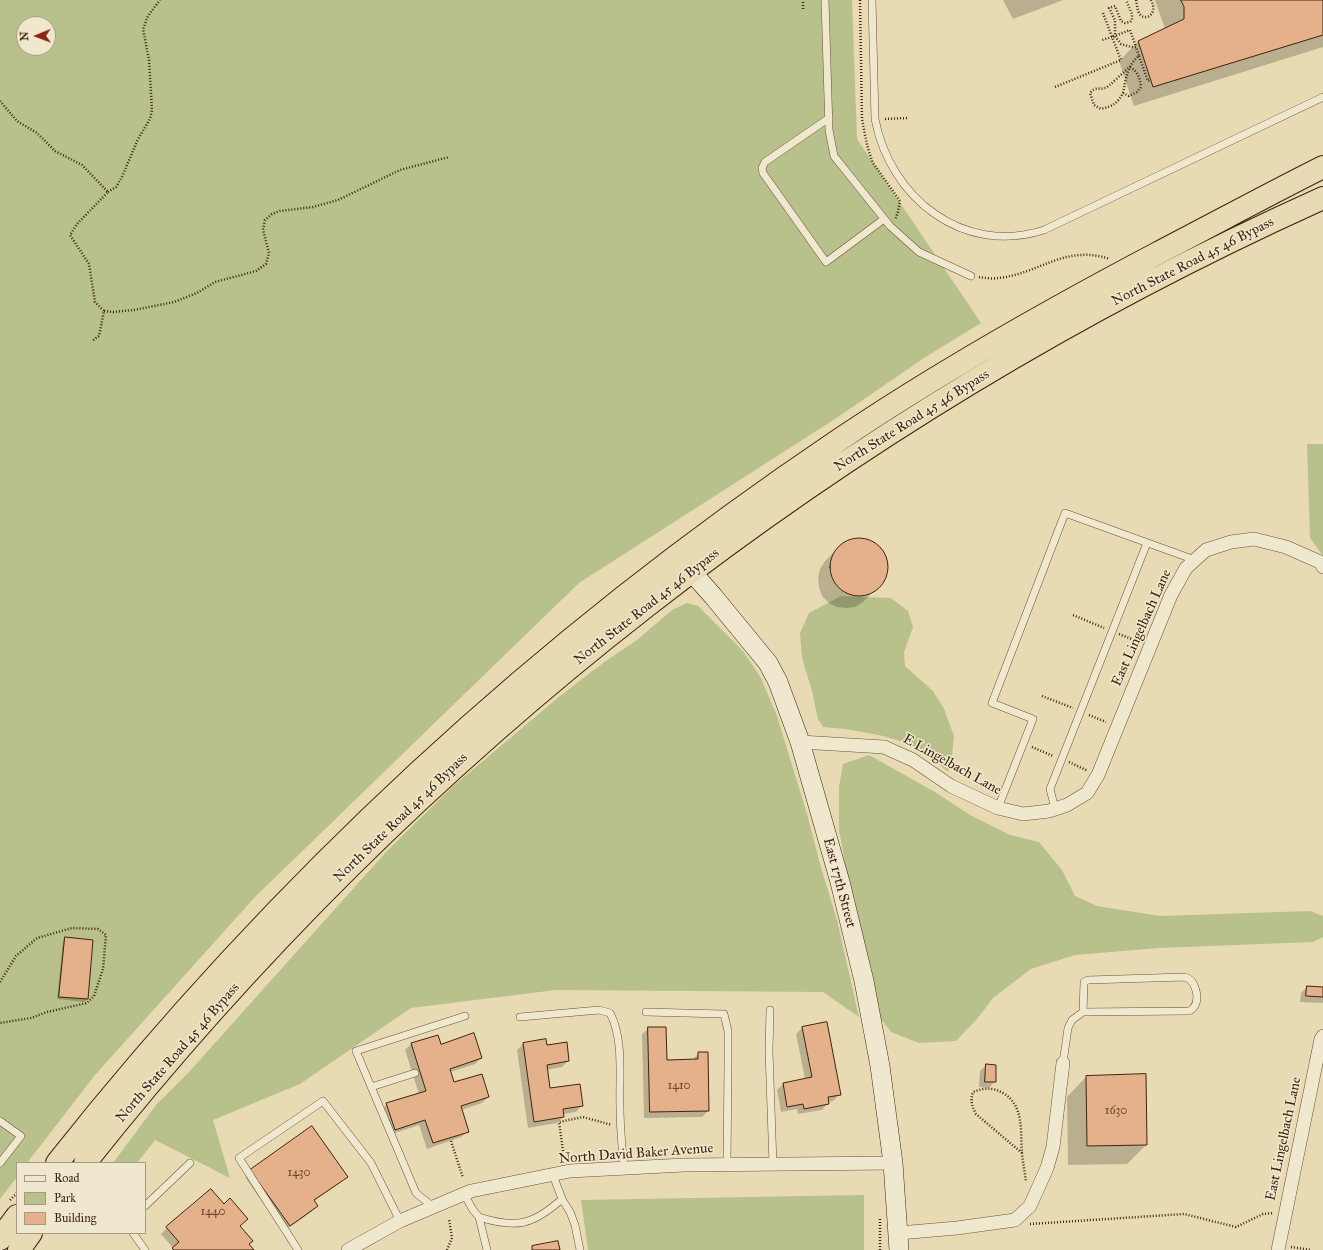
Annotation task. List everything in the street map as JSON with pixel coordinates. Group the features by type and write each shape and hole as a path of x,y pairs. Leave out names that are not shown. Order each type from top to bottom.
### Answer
{"highway":[{"name":"North State Road 45 46 Bypass","path":"58,1162 127,1077 201,991 288,898 355,831 443,748 504,694 588,624 739,510 840,439 1035,320 1115,276 1323,167"},
{"name":"North State Road 45 46 Bypass","path":"86,1162 216,1007 298,920 371,846 448,773 526,704 619,627 761,521 829,473 982,376 1070,325 1178,268 1323,198"},
{"path":"0,1239 16,1217"},
{"path":"18,1250 30,1234"}],"main road":[{"name":"East 17th Street","path":"677,556 768,663 778,682 800,742 840,882 864,981 880,1066 893,1163 899,1242"}],"street":[{"name":"East Lingelbach Lane","path":"1098,775 1171,594 1186,568 1206,550 1231,542 1254,539 1286,547 1320,562 1323,567"},
{"name":"E Lingelbach Lane","path":"800,742 884,747 913,760 951,786 998,808 1023,814 1048,811 1066,806 1087,793 1098,775"},
{"name":"East Lingelbach Lane","path":"1278,1250 1321,1039 1323,1036"},
{"path":"899,1242 957,1228 1016,1220 1030,1206 1053,1147 1063,1063"},
{"name":"North David Baker Avenue","path":"348,1250 400,1221 432,1206 471,1191 570,1171 727,1165 893,1163"}],"lane":[{"path":"825,0 829,130 834,156 890,226 919,252 971,276"},
{"path":"872,0 875,119 878,133 888,160 905,187 922,205 948,222 976,232 1001,236 1015,236 1030,235 1044,230 1323,97"},
{"path":"829,118 765,162 762,168 763,174 826,262 884,219"},
{"path":"998,808 1033,719 992,703 1065,514 1195,560"},
{"path":"1055,809 1050,789 1147,543"},
{"path":"1063,1063 1068,1028 1072,1020 1083,1012 1189,1011 1196,1003 1196,987 1193,982 1185,977 1088,980 1084,982 1083,987 1083,1012"},
{"path":"520,1017 599,1010 610,1013 615,1022 619,1055 620,1126 624,1168"},
{"path":"770,1010 769,1051 773,1165"},
{"path":"646,1012 724,1014 728,1031 727,1165"},
{"path":"432,1206 416,1193 356,1051 465,1016"},
{"path":"371,1087 415,1073"},
{"path":"298,1250 239,1158 323,1101 371,1163 400,1221"},
{"path":"0,1120 21,1136 0,1163"},
{"path":"146,1205 190,1163"},
{"path":"552,1175 575,1225 580,1250"},
{"path":"464,1194 478,1217 487,1250"},
{"path":"478,1217 497,1223 520,1223 530,1221 541,1216 562,1199"},
{"path":"134,1234 145,1250"}],"path":[{"path":"160,0 148,16 143,29 149,60 152,110 150,119 138,139 116,187 108,192 77,224 70,235 89,264 95,302 104,311 113,312 134,310 174,302 197,293 214,282 256,271 266,264 269,253 263,230 265,220 272,214 280,211 313,207 338,200 400,170 449,156"},
{"path":"803,0 803,9"},
{"path":"1126,0 1132,14 1132,20 1130,22 1125,23 1121,21 1115,6 1109,8 1115,20 1114,36 1121,44 1136,47"},
{"path":"1136,0 1139,13 1146,17 1153,12 1154,7 1151,0"},
{"path":"1055,87 1122,60 1114,36 1102,13"},
{"path":"1102,40 1130,30 1148,81 1151,80"},
{"path":"1130,67 1111,84 1104,88 1093,89 1090,93 1094,105 1102,109 1112,107 1120,99 1123,94 1130,67 1133,61 1139,56"},
{"path":"1123,94 1129,96 1137,92 1141,87 1140,78 1130,67"},
{"path":"0,100 17,121 37,133 55,151 82,165 108,192"},
{"path":"971,276 997,279 1032,270 1055,260 1078,254 1096,255 1115,262"},
{"path":"92,341 99,336 104,311"},
{"path":"0,982 16,956 37,938 72,928 98,929 106,935 103,969 94,996 86,1003 47,1012 31,1018 0,1023"},
{"path":"1022,1153 976,1114 972,1106 971,1098 973,1092 982,1088 998,1090 1010,1097 1018,1109 1022,1129 1022,1153 1030,1206"},
{"path":"564,1151 559,1122 583,1117 620,1126"},
{"path":"451,1141 463,1178"},
{"path":"1016,1220 1030,1224 1184,1214 1236,1227 1263,1214 1275,1213 1285,1215"},
{"path":"447,1250 452,1238 449,1219"},
{"path":"1291,1247 1311,1250"}],"green space":[{"path":"0,0 852,0 857,139 981,323 924,358 838,417 579,583 255,897 95,1075 28,1162 16,1162 16,1178 0,1199"},
{"path":"1307,444 1323,444 1323,556 1310,538"},
{"path":"841,596 891,598 908,611 913,627 904,652 905,666 933,691 944,709 954,736 952,756 948,772 932,758 907,743 879,735 823,727 818,719 812,691 802,658 800,633 809,613"},
{"path":"687,603 698,606 743,651 761,678 777,716 807,814 837,920 859,1017 823,992 556,990 411,1008 300,1084 213,1120 230,1178 155,1140 138,1162 114,1162 156,1105 189,1072 386,852 451,788 560,696 603,663 637,640 672,610"},
{"path":"869,755 935,792 970,815 1010,835 1039,842 1062,870 1075,896 1097,906 1160,916 1310,911 1323,916 1323,937 1313,942 1159,948 1075,955 1031,969 993,998 977,1019 956,1041 919,1043 891,1032 875,1011 839,830 839,787 843,764"},
{"path":"864,1195 864,1250 588,1250 581,1200"}],"building":[{"path":"1181,0 1323,0 1323,35 1153,87 1138,41 1184,19 1184,7"},
{"path":"859,538 870,540 883,551 886,556 888,567 886,578 875,591 870,594 859,596 848,594 835,583 832,578 830,567 832,556 843,543 848,540"},
{"path":"65,937 93,940 88,999 59,997"},
{"path":"1307,986 1323,987 1323,997 1306,996"},
{"path":"827,1022 841,1095 828,1097 829,1104 804,1109 803,1104 787,1107 783,1083 812,1077 802,1027"},
{"path":"648,1027 666,1027 667,1060 698,1059 698,1052 708,1052 709,1111 650,1112"},
{"path":"474,1033 482,1058 450,1069 454,1082 482,1074 489,1097 461,1106 469,1132 433,1143 425,1120 395,1130 386,1103 426,1091 411,1043 438,1035 441,1044"},
{"path":"546,1039 547,1045 567,1042 569,1061 547,1065 550,1088 580,1084 583,1106 563,1109 564,1117 534,1122 523,1043"},
{"path":"986,1064 996,1065 996,1082 985,1082"},
{"path":"1146,1074 1147,1145 1087,1146 1086,1076"},
{"path":"312,1126 348,1177 314,1200 318,1206 290,1226 250,1170"},
{"path":"211,1189 224,1204 230,1198 248,1219 240,1226 253,1241 249,1244 254,1250 174,1250 172,1248 179,1242 166,1227"},
{"path":"558,1241 560,1250 532,1250 532,1246"}]}
